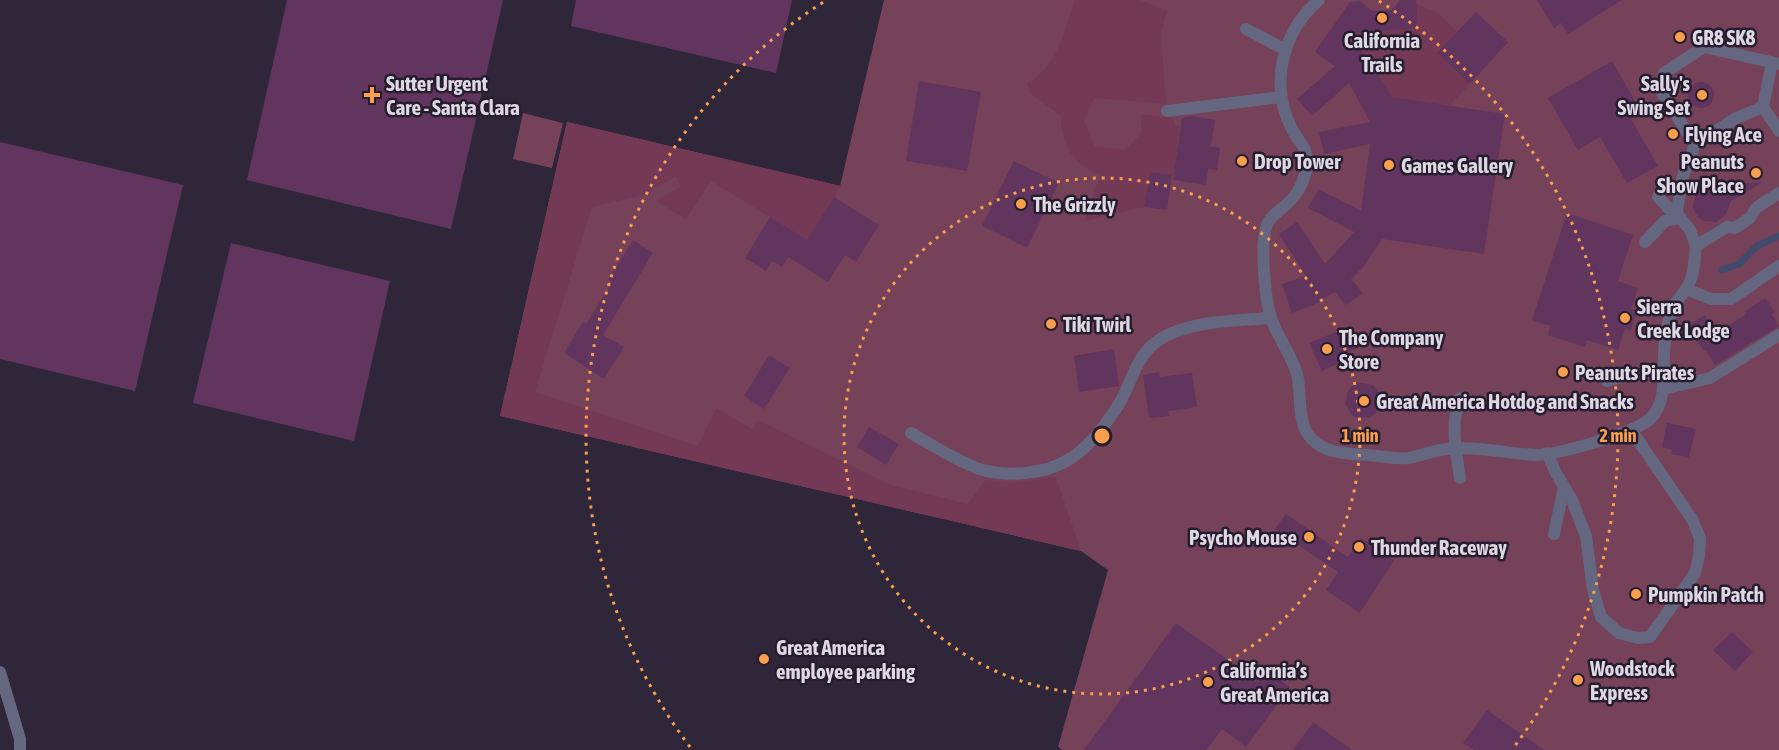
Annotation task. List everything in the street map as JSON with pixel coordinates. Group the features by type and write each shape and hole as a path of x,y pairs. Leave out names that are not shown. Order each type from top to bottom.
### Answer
{"street":[{"path":"1319,0 1303,16 1286,50 1280,71 1281,97 1292,130 1305,149 1307,158 1304,182 1299,192 1271,219 1265,231 1263,275 1271,318 1291,356 1297,375 1303,424 1308,435 1320,445 1334,451 1392,458 1407,458 1436,450 1456,448 1542,454 1631,430 1649,420 1655,412 1663,389 1664,344 1670,318 1674,305 1692,277 1696,246 1690,230 1658,197"},
{"path":"1246,28 1286,50"},
{"path":"1695,145 1661,91 1664,73 1704,47 1775,63 1763,107 1779,131"},
{"path":"1167,111 1281,97"},
{"path":"1680,218 1677,210 1678,198 1683,176 1695,145 1736,118 1763,107"},
{"path":"1696,246 1727,227 1735,228 1750,218 1756,208 1779,193"},
{"path":"1645,242 1665,221 1680,218"},
{"path":"1686,289 1712,299 1731,299 1779,266"},
{"path":"911,433 944,453 987,471 1014,474 1051,467 1066,462 1097,434 1125,395 1137,365 1157,341 1175,332 1206,324 1271,318"},
{"path":"1663,389 1710,378 1779,336"},
{"path":"1607,381 1633,374 1663,370"},
{"path":"1460,398 1455,422 1460,478"},
{"path":"1542,454 1572,500 1586,536 1593,590 1601,617 1619,633 1638,639 1650,637 1695,573 1700,538 1692,519 1631,430"},
{"path":"1554,534 1564,487"},
{"path":"0,672 20,739 20,750"}],"shaded area":[{"path":"884,0 1779,0 1779,750 1063,750 1058,747 1108,570 1081,551 500,416 567,122 840,186"},
{"path":"1075,0 1139,0 1167,10 1161,34 1166,104 1094,98 1084,122 1095,146 1125,150 1141,133 1141,114 1175,118 1174,124 1180,126 1174,175 1150,172 1144,207 1084,221 1100,176 1083,166 1070,152 1063,136 1061,116 1030,93 1027,83 1038,76 1053,58"},
{"path":"1416,3 1439,14 1457,32 1437,53 1470,84 1449,106 1392,97 1367,58 1345,36 1347,33 1418,28"},
{"path":"523,113 563,123 552,168 513,159"},
{"path":"567,122 841,186 807,240 711,181 686,219 656,201 681,186 676,176 644,195 592,207 535,392 698,446 716,408 752,429 758,420 891,485 968,504 985,480 1010,483 1056,477 1081,551 500,416"}],"building":[{"path":"287,0 503,0 451,229 247,180"},
{"path":"576,0 792,0 776,73 571,26"},
{"path":"1400,0 1416,0 1418,28 1344,34 1367,58 1392,97 1505,114 1484,254 1382,239 1364,266 1351,279 1363,293 1346,305 1335,292 1313,305 1292,313 1282,284 1306,276 1279,234 1297,222 1325,264 1354,232 1308,208 1319,189 1361,211 1370,144 1324,154 1319,132 1370,122 1349,83 1312,116 1297,99 1335,66 1315,52 1350,2 1360,1 1372,11 1392,10"},
{"path":"1537,0 1622,0 1568,34 1561,23 1554,28"},
{"path":"1476,12 1508,42 1470,84 1437,53"},
{"path":"1612,61 1642,113 1631,119 1658,166 1627,183 1600,137 1578,150 1548,98"},
{"path":"919,81 981,92 967,171 906,161"},
{"path":"1701,82 1710,86 1714,95 1710,104 1701,108 1692,104 1688,95 1692,86"},
{"path":"1192,116 1215,120 1211,146 1220,148 1217,170 1208,169 1206,185 1173,180 1182,118"},
{"path":"0,142 183,185 135,391 0,359"},
{"name":"The Grizzly","path":"1014,161 1059,183 1027,248 982,226"},
{"path":"1150,172 1172,175 1167,210 1144,207"},
{"path":"1763,182 1731,201 1726,214 1717,222 1704,221 1693,209 1697,193 1706,187"},
{"path":"834,197 879,225 856,262 845,255 828,282 788,257 782,267 772,261 766,271 745,258 770,217 807,240"},
{"path":"1567,213 1633,235 1618,281 1638,288 1631,309 1637,310 1631,331 1625,329 1618,350 1587,340 1585,347 1548,335 1550,326 1532,320"},
{"path":"633,240 653,253 603,335 624,347 604,379 564,353 583,322 586,324 612,283 608,280"},
{"path":"231,243 390,281 354,441 193,403"},
{"path":"1765,298 1775,312 1772,314 1779,326 1715,365 1687,326 1705,315 1716,333 1747,314 1745,311"},
{"name":"The Company Store","path":"1350,326 1357,348 1345,353 1348,359 1322,371 1309,343"},
{"path":"1114,349 1119,386 1079,392 1074,356"},
{"path":"769,355 790,368 764,409 744,396"},
{"path":"1159,372 1160,377 1192,373 1197,407 1168,411 1169,416 1149,418 1143,375"},
{"path":"1355,382 1373,385 1380,393 1381,405 1374,415 1358,418 1352,415 1346,405 1347,393"},
{"path":"1667,423 1696,429 1689,457 1671,454 1672,450 1662,447"},
{"path":"869,427 899,444 886,465 857,447"},
{"path":"1286,514 1348,557 1361,538 1394,560 1360,613 1326,590 1338,572 1275,529"},
{"name":"California’s Great America","path":"1176,623 1254,678 1262,666 1290,687 1246,747 1222,729 1207,750 1084,750"},
{"path":"1732,632 1753,652 1735,671 1713,650"},
{"path":"1487,710 1544,750 1474,750 1463,743"},
{"path":"1313,722 1352,750 1293,750"}],"waterway":[{"path":"1722,270 1739,264 1757,246 1779,236"}],"place":[{"name":"California Trails","path":"1382,18"},
{"name":"GR8 SK8","path":"1680,37"},
{"name":"Sutter Urgent Care - Santa Clara","path":"372,95"},
{"name":"Sally's Swing Set","path":"1702,95"},
{"name":"Flying Ace","path":"1673,134"},
{"name":"Drop Tower","path":"1242,161"},
{"name":"Games Gallery","path":"1389,165"},
{"name":"Peanuts Show Place","path":"1756,173"},
{"name":"The Grizzly","path":"1021,204"},
{"name":"Sierra Creek Lodge","path":"1625,318"},
{"name":"Tiki Twirl","path":"1051,324"},
{"name":"The Company Store","path":"1327,349"},
{"name":"Peanuts Pirates","path":"1563,372"},
{"name":"Great America Hotdog and Snacks","path":"1364,401"},
{"name":"Psycho Mouse","path":"1309,537"},
{"name":"Thunder Raceway","path":"1359,547"},
{"name":"Pumpkin Patch","path":"1636,594"},
{"name":"Great America employee parking","path":"764,659"},
{"name":"Woodstock Express","path":"1578,680"},
{"name":"California’s Great America","path":"1208,682"}]}
